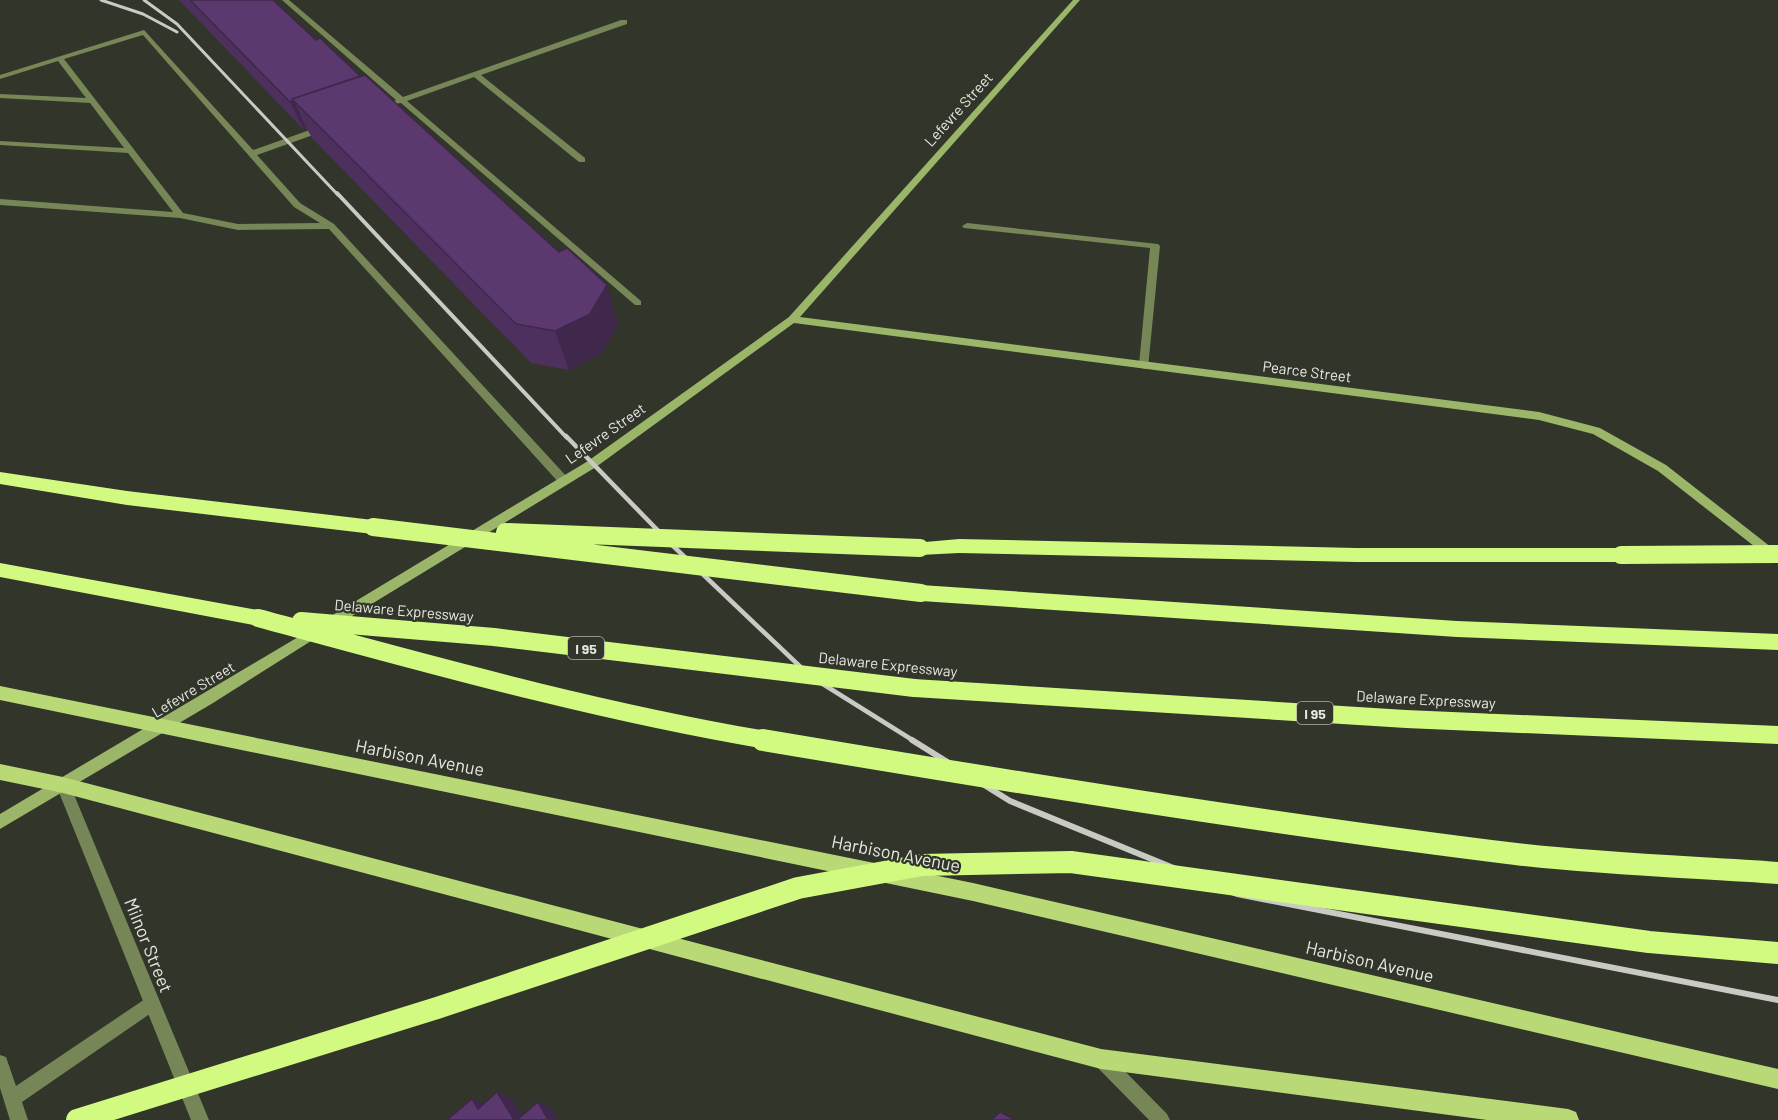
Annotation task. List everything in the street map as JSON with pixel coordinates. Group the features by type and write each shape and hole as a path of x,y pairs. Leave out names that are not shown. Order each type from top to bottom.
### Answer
{"highway":[{"path":"0,478 127,498 921,593 1250,616 1664,640 1778,642"},
{"path":"373,527 920,548 970,547 1356,555 1778,557"},
{"name":"Delaware Expressway","path":"0,570 258,618 494,637 914,688 1406,719 1778,735"},
{"path":"258,618 496,683 688,727 1000,781 1519,854 1778,873"},
{"path":"77,1120 437,1008 798,888 922,865 1071,862 1614,937 1778,953"}],"main road":[{"name":"Harbison Avenue","path":"0,693 973,892 1778,1079"},
{"path":"0,772 63,785 1101,1059 1568,1120"}],"street":[{"path":"285,0 638,303"},
{"name":"Lefevre Street","path":"0,822 161,727 518,507 592,464 792,319 1077,0"},
{"path":"391,104 624,22"},
{"path":"0,77 144,32 297,205 331,226 564,481"},
{"path":"59,58 180,215"},
{"path":"475,74 582,160"},
{"path":"0,96 92,101"},
{"path":"251,154 328,126"},
{"path":"0,143 131,151"},
{"path":"0,202 180,215 238,227 331,226"},
{"path":"967,226 1155,246 1144,365"},
{"name":"Pearce Street","path":"792,319 1539,416 1596,431 1662,468 1778,557"},
{"name":"Milnor Street","path":"63,785 200,1120"},
{"path":"12,1099 151,1002"},
{"path":"1101,1059 1161,1120"},
{"path":"0,1063 19,1120"}],"building":[{"path":"190,0 273,0 316,40 320,38 360,76 292,99 294,101 290,102"},
{"path":"365,75 559,252 567,248 607,285 590,314 555,331 516,324 292,99"},
{"path":"497,1092 514,1120 447,1120 472,1099 478,1109"},
{"path":"538,1102 548,1120 517,1120"},
{"path":"1000,1112 1015,1120 992,1120"}],"railway":[{"path":"101,0 143,14 177,32"},
{"path":"144,0 177,24 338,195"},
{"path":"337,193 567,438"},
{"path":"566,436 670,543 810,676 914,741"},
{"path":"912,740 1010,801 1237,894 1778,1000"}]}
